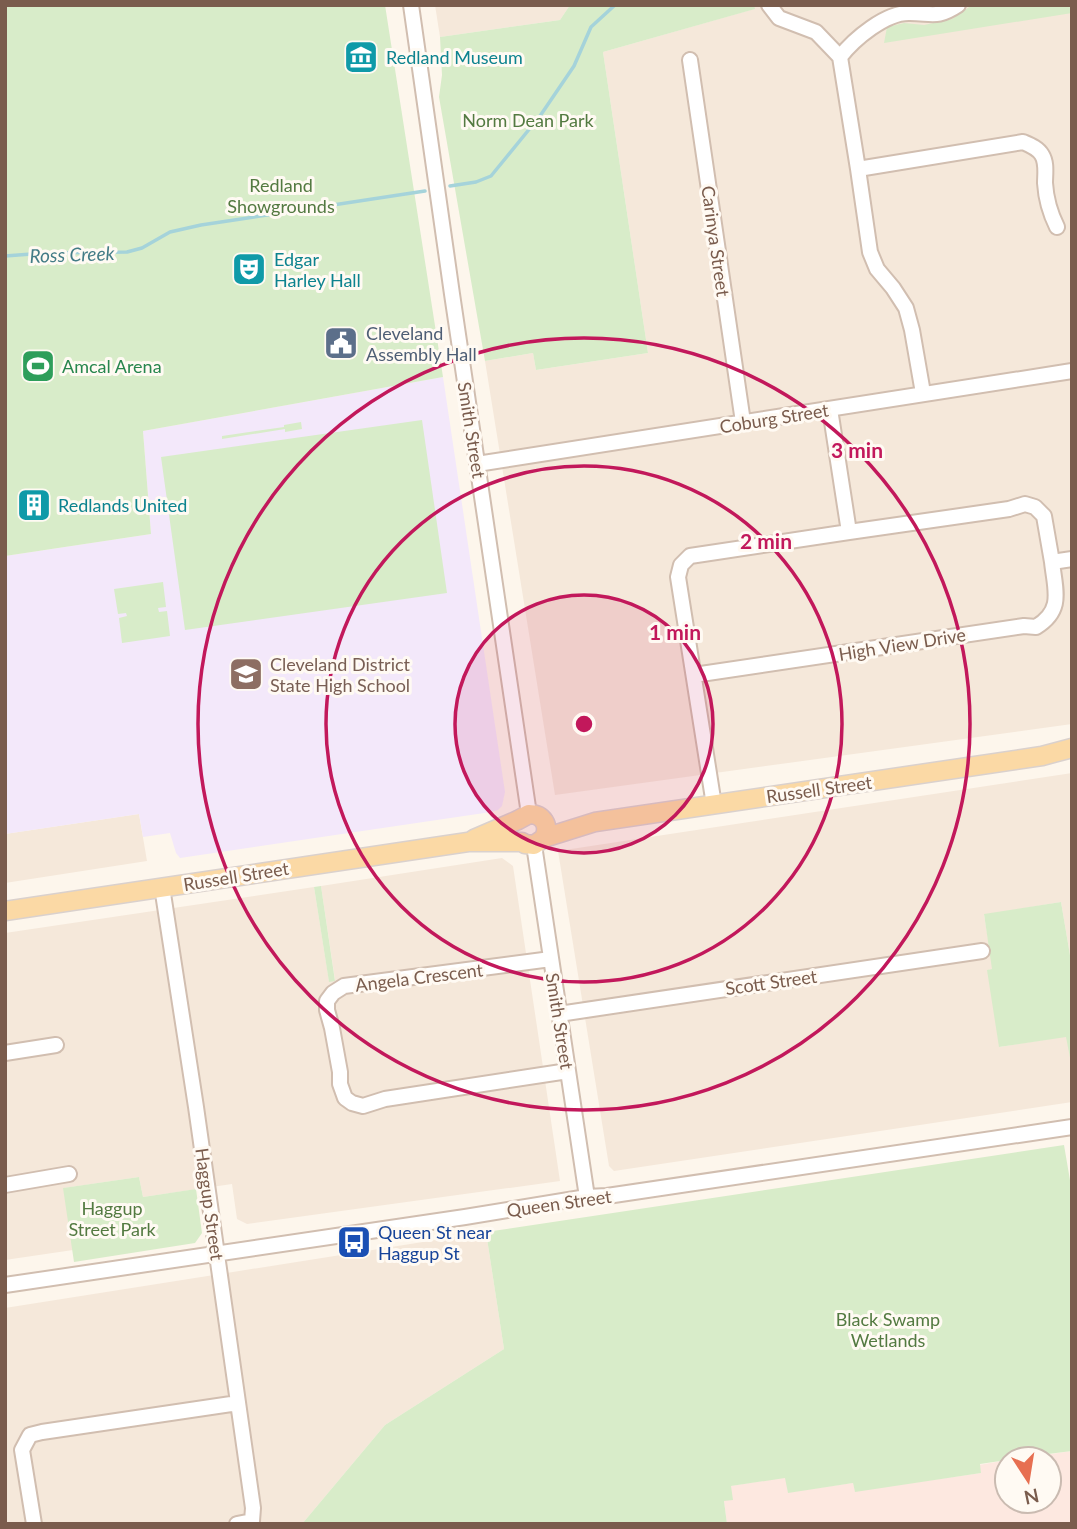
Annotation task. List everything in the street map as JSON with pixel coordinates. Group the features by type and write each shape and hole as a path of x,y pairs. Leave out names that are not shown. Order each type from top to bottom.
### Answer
{"main road":[{"name":"Russell Street","path":"5,911 468,842 533,842 595,822 1042,756 1072,748"},
{"name":"Russell Street","path":"1042,756 1072,756"},
{"name":"Russell Street","path":"468,842 530,817 595,822"},
{"path":"530,817 547,828 533,842 516,834 516,825 530,817"}],"street":[{"name":"Smith Street","path":"411,5 530,817"},
{"path":"769,5 779,18 816,32 840,57 870,252 877,270 906,308 923,393"},
{"path":"840,57 850,45 884,20 907,12 930,15 948,11 958,5"},
{"name":"Carinya Street","path":"690,60 743,422"},
{"path":"858,169 1023,142 1042,154 1046,166 1045,183 1049,212 1057,227"},
{"name":"Coburg Street","path":"477,464 1072,371"},
{"path":"830,409 849,532"},
{"name":"High View Drive","path":"694,676 1036,626 1052,615 1056,604 1044,516 1035,507 1025,504 1009,509 690,556 681,565 678,577 714,805"},
{"path":"1052,562 1072,559"},
{"name":"Smith Street","path":"533,842 587,1197"},
{"name":"Haggup Street","path":"162,887 253,1508 252,1521 237,1524"},
{"name":"Scott Street","path":"559,1014 982,951"},
{"name":"Angela Crescent","path":"551,959 344,986 327,1001 327,1010 342,1091 345,1098 352,1103 363,1106 385,1099 568,1071"},
{"path":"5,1053 56,1045"},
{"name":"Queen Street","path":"5,1285 1072,1127"},
{"path":"5,1185 69,1174"},
{"path":"34,1524 22,1450 30,1435 238,1403"}],"shaded area":[{"path":"435,5 570,5 560,20 440,37"},
{"path":"754,5 1072,5 1072,724 555,795 485,361 533,353 536,370 648,353 603,52 754,9"},
{"name":"Cleveland District State High School","path":"443,377 505,792 502,806 491,812 180,858 170,833 143,837 139,814 5,834 5,556 151,534 143,431"},
{"path":"1072,773 1072,967 1061,902 984,915 993,969 988,970 1000,1047 1067,1036 1072,1068 1072,1102 614,1171 609,1166 558,851"},
{"path":"139,814 147,861 5,883 5,834"},
{"path":"502,858 513,866 560,1181 247,1224 237,1219 232,1184 143,1197 139,1177 64,1188 73,1250 5,1260 5,933 314,887 329,981 335,980 321,886"},
{"path":"486,1232 504,1349 385,1425 302,1524 5,1524 5,1308"},
{"path":"1072,1451 1072,1524 727,1524 724,1501 731,1486 786,1477 788,1492 853,1483 855,1491 981,1473 979,1465 993,1462 993,1515 1063,1515 1063,1452"}],"green space":[{"name":"Redland Showgrounds","path":"5,5 385,5 443,377 143,431 151,534 5,556"},
{"name":"Norm Dean Park","path":"570,5 754,5 755,9 603,52 648,353 536,370 533,353 485,361 439,97 442,75 440,37 560,20"},
{"path":"972,5 1072,5 1072,13 884,43 887,27 904,23 924,25 952,19"},
{"path":"422,420 447,593 185,630 161,457"},
{"path":"301,422 302,429 285,432 285,429 222,439 222,436"},
{"path":"163,582 166,607 158,608 159,612 167,611 170,636 122,643 119,618 127,616 126,613 118,614 114,589"},
{"path":"321,886 335,981 329,982 314,887"},
{"path":"1061,902 1072,967 1072,1068 1066,1037 999,1047 987,970 992,969 984,914"},
{"name":"Black Swamp Wetlands","path":"1064,1145 1072,1192 1072,1451 1063,1452 1063,1445 993,1445 993,1462 980,1464 981,1473 855,1492 853,1483 788,1493 785,1478 731,1486 733,1500 724,1501 727,1524 302,1524 385,1425 504,1349 486,1232"},
{"name":"Haggup Street Park","path":"139,1177 143,1197 196,1189 202,1233 195,1243 74,1262 63,1188"}],"waterway":[{"name":"Ross Creek","path":"450,186 476,182 491,176 540,116 574,66 591,27 615,5"},
{"name":"Ross Creek","path":"5,256 127,252 142,248 170,232 201,225 425,191"}],"place":[{"name":"Redland Museum","path":"361,57"},
{"name":"Edgar Harley Hall","path":"249,269"},
{"name":"Cleveland Assembly Hall","path":"341,343"},
{"name":"Amcal Arena","path":"38,366"},
{"name":"Redlands United","path":"34,505"},
{"name":"Cleveland District State High School","path":"246,674"},
{"name":"Queen St near Haggup St","path":"354,1242"}]}
